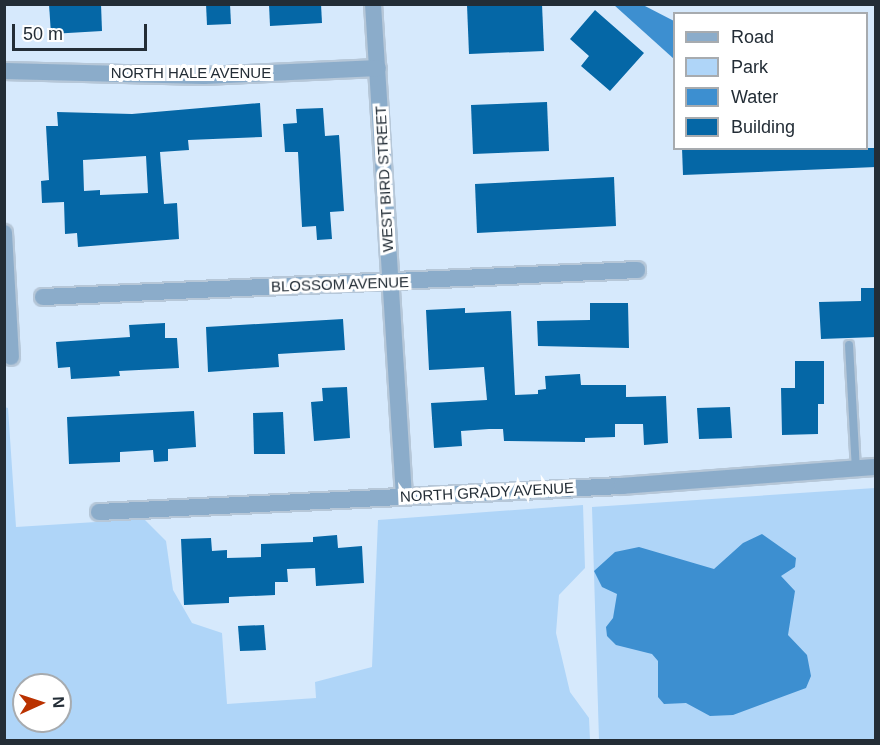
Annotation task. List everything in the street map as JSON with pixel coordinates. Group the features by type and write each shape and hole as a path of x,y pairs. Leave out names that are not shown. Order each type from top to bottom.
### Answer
{"street":[{"name":"WEST BIRD STREET","path":"373,4 404,496"},
{"name":"NORTH HALE AVENUE","path":"4,71 204,76 378,68"},
{"path":"4,233 11,357"},
{"name":"BLOSSOM AVENUE","path":"43,297 637,270"},
{"name":"NORTH GRADY AVENUE","path":"99,512 622,486 876,467"}],"lane":[{"path":"849,345 856,469"}],"green space":[{"path":"4,407 8,408 16,527 144,519 166,541 173,590 192,623 222,633 227,704 316,698 315,682 372,667 378,520 583,505 585,568 559,595 556,633 570,692 589,718 590,740 5,740"},
{"path":"875,488 875,740 599,740 592,507"}],"water":[{"path":"614,5 643,5 673,20 673,58"},
{"path":"762,534 796,558 795,567 781,576 795,591 788,635 807,655 811,676 806,688 733,715 710,716 686,703 664,704 658,697 658,661 652,654 616,645 607,636 606,627 613,618 617,594 602,587 594,571 615,552 639,547 714,569 743,543"}],"building":[{"path":"49,4 101,4 102,31 51,34"},
{"path":"206,4 230,4 231,24 207,25"},
{"path":"269,4 321,4 322,23 270,26"},
{"path":"542,4 544,51 469,54 467,5"},
{"path":"595,10 644,53 610,91 581,66 589,56 570,39"},
{"path":"547,102 549,151 473,154 471,105"},
{"path":"260,103 262,137 188,140 189,150 160,152 164,204 177,203 179,239 78,247 77,233 65,234 64,202 42,203 41,181 49,180 46,126 58,126 57,112 132,114","holes":["146,156 148,193 100,195 100,190 84,191 83,160"]},
{"path":"323,108 325,136 339,135 344,211 330,212 332,239 317,240 316,226 302,227 298,152 285,152 283,124 297,123 296,109"},
{"path":"868,148 876,148 876,167 683,175 682,150 868,150"},
{"path":"614,177 616,226 477,233 475,184"},
{"path":"861,288 876,288 876,337 821,339 819,302 861,301"},
{"path":"590,303 628,303 629,348 538,346 537,321 590,320"},
{"path":"465,308 465,313 511,311 515,395 538,394 538,390 546,389 545,376 580,374 581,385 626,385 626,397 666,396 668,443 644,445 643,424 615,424 615,437 585,438 585,442 504,441 503,429 489,429 461,431 462,446 434,448 431,403 487,400 484,367 429,370 426,310"},
{"path":"343,319 345,350 278,354 279,367 208,372 206,327"},
{"path":"165,323 165,338 177,338 179,368 119,371 120,376 71,379 70,367 58,368 56,342 130,337 129,325"},
{"path":"795,361 824,361 824,404 818,404 818,434 782,435 781,388 795,388"},
{"path":"347,387 350,438 314,441 311,402 323,401 322,388"},
{"path":"730,407 732,438 699,439 697,408"},
{"path":"194,411 196,447 168,449 168,461 154,462 153,450 120,452 120,462 69,464 67,417"},
{"path":"283,412 285,454 254,454 253,413"},
{"path":"337,535 338,548 362,546 364,583 316,586 315,568 287,569 288,582 275,582 275,595 229,597 229,603 184,605 181,539 211,538 212,551 227,550 227,558 261,557 261,544 313,542 313,537"},
{"path":"264,625 266,650 240,651 238,626"}]}
